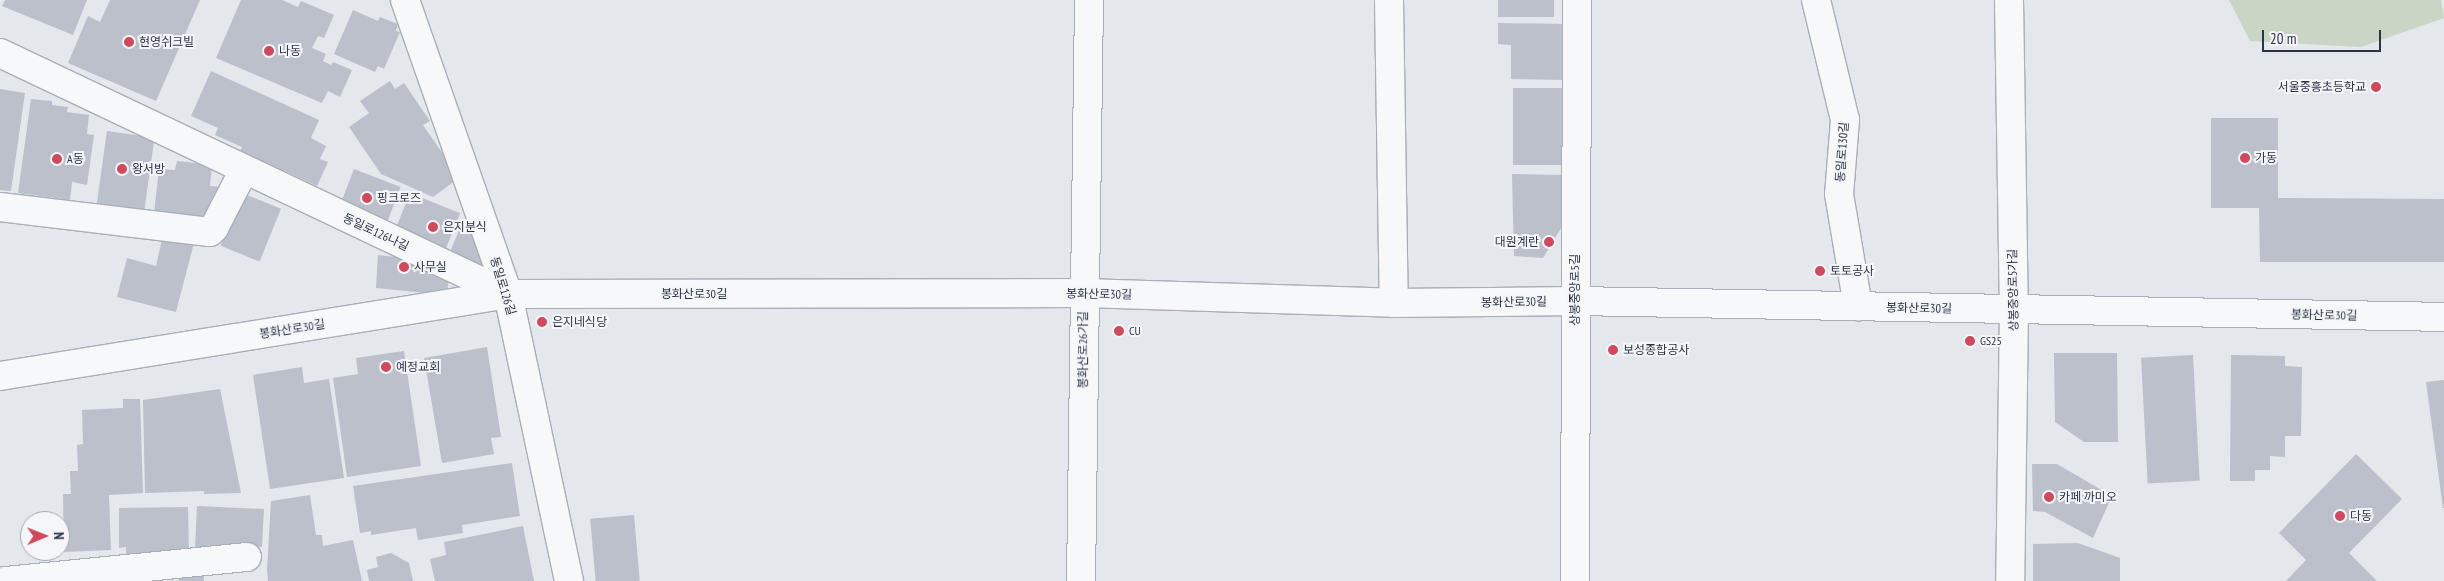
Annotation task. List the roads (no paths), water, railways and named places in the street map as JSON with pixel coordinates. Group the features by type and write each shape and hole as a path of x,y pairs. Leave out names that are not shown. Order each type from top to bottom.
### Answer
{"street":[{"name":"동일로126길","path":"405,0 508,294 569,581"},
{"name":"봉화산로26가길","path":"1082,581 1089,0"},
{"path":"1389,0 1394,304"},
{"name":"상봉중앙로5길","path":"1575,581 1577,0"},
{"name":"동일로130길","path":"1816,0 1845,120 1839,194 1858,306"},
{"name":"상봉중앙로5가길","path":"2008,0 2014,310 2010,581"},
{"name":"동일로126나길","path":"0,53 508,294"},
{"path":"0,207 210,232 214,228 244,170"},
{"name":"봉화산로30길","path":"0,376 508,294 1084,292 1394,304 1575,301 2444,317"},
{"path":"6,581 247,557"}],"place":[{"name":"현영쉬크빌","path":"129,42"},
{"name":"나동","path":"269,51"},
{"name":"서울중흥초등학교","path":"2376,87"},
{"name":"가동","path":"2245,158"},
{"name":"A동","path":"57,159"},
{"name":"왕서방","path":"122,169"},
{"name":"핑크로즈","path":"367,198"},
{"name":"은지분식","path":"433,227"},
{"name":"대원계란","path":"1549,242"},
{"name":"사무실","path":"404,267"},
{"name":"토토공사","path":"1820,271"},
{"name":"은지네식당","path":"542,322"},
{"name":"CU","path":"1119,331"},
{"name":"GS25","path":"1970,341"},
{"name":"보성종합공사","path":"1613,350"},
{"name":"예정교회","path":"386,367"},
{"name":"카페 까미오","path":"2049,497"},
{"name":"다동","path":"2340,516"}]}
